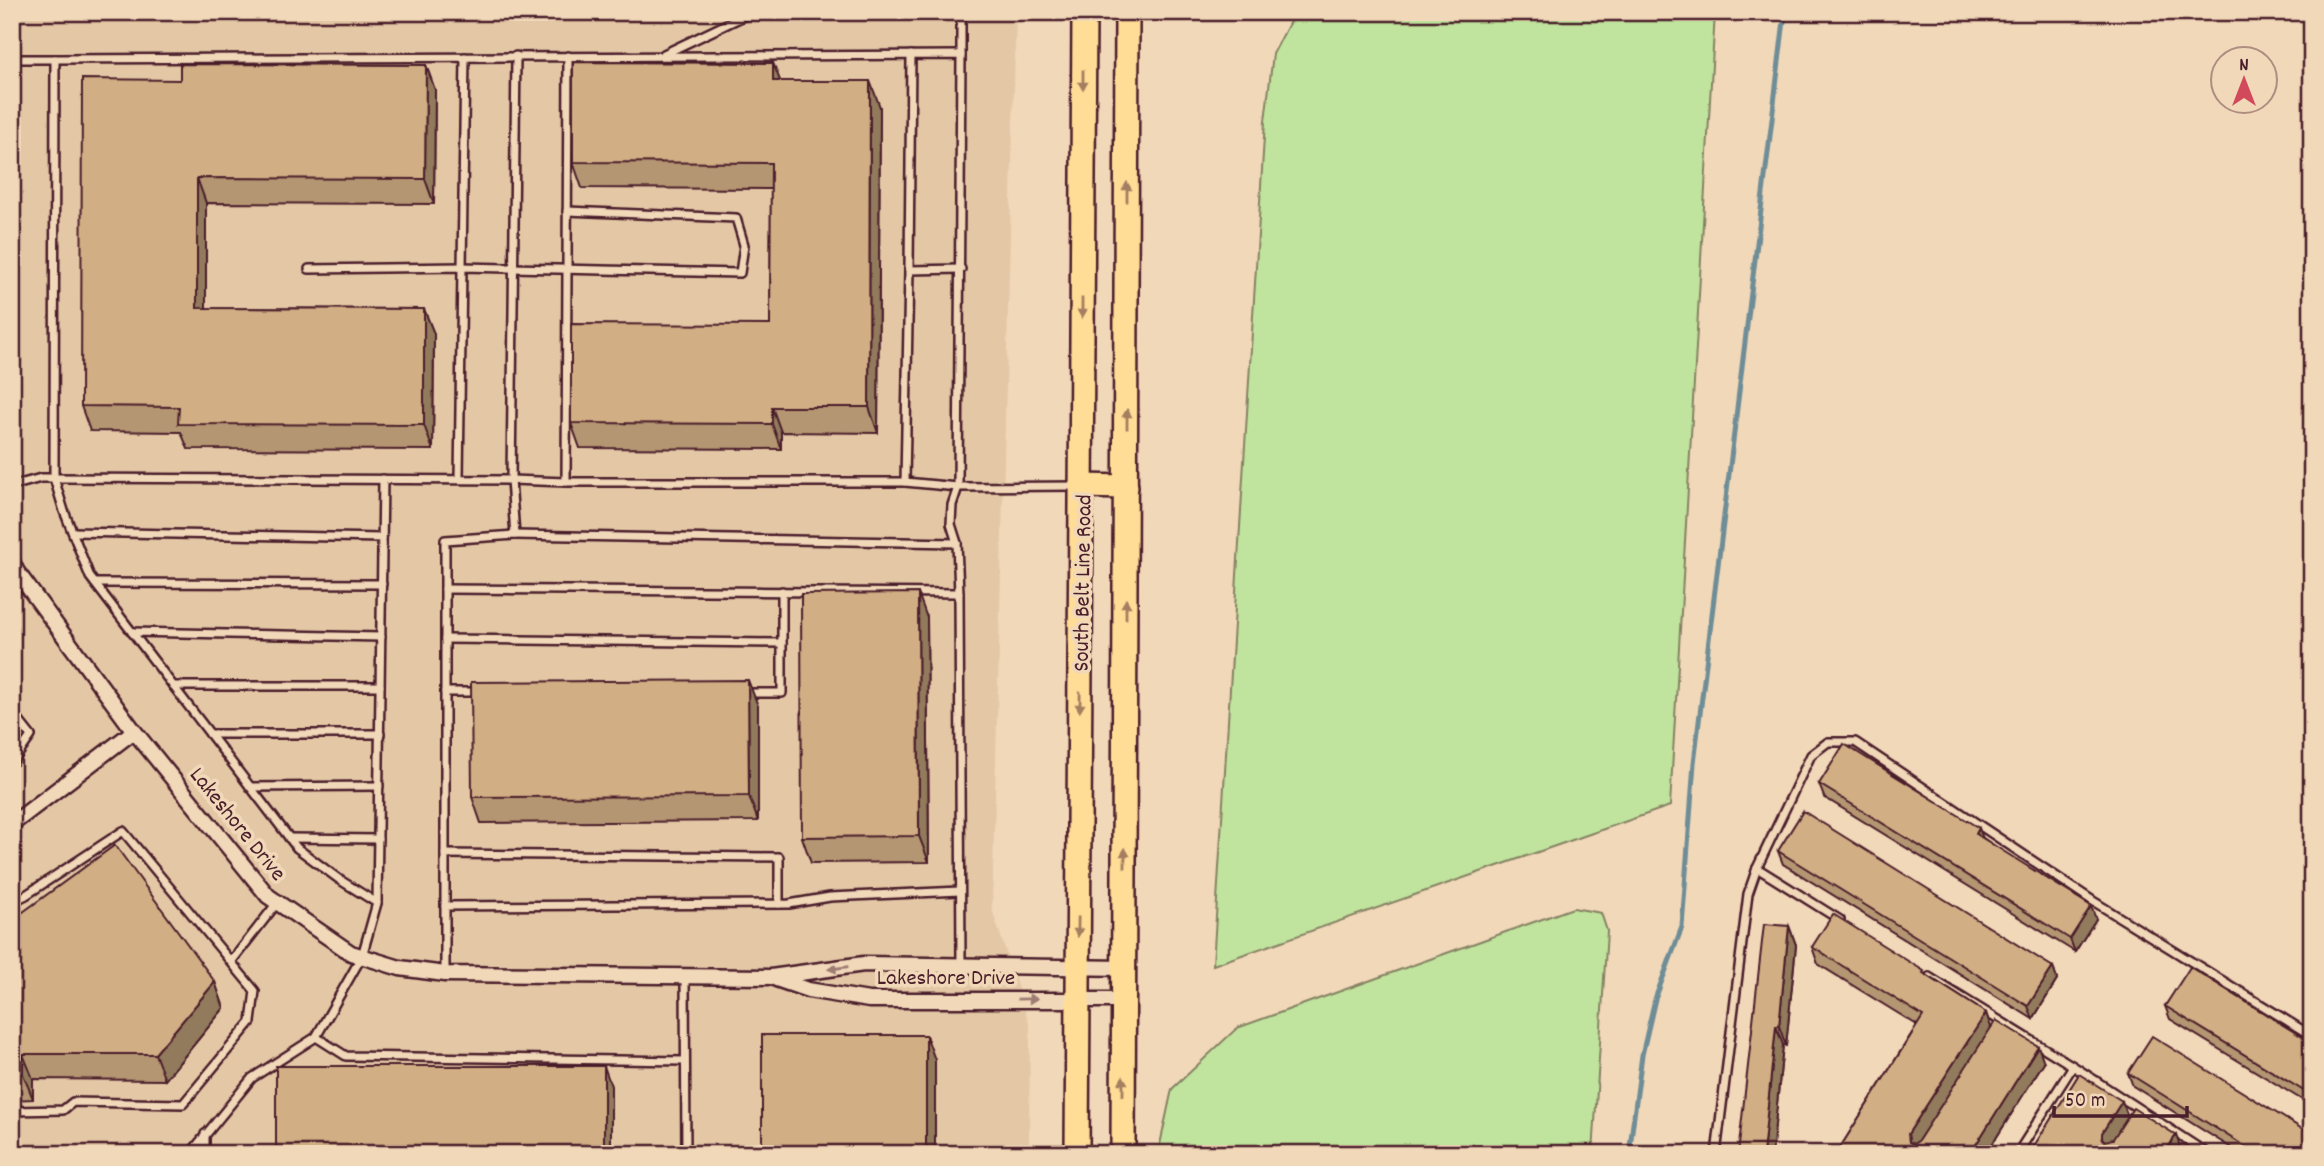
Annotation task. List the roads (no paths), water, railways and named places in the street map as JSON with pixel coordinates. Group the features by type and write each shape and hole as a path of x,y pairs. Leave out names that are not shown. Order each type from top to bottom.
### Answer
{"main road":[{"name":"South Belt Line Road","path":"1077,1154 1084,12"},
{"name":"South Belt Line Road","path":"1123,1154 1127,12"},
{"path":"1082,486 1126,487"}],"street":[{"name":"Lakeshore Drive","path":"12,562 134,731 268,896 351,953 400,968 445,974 771,977 864,964 1125,968"},
{"path":"12,824 134,731"},
{"name":"Lakeshore Drive","path":"771,977 808,990 869,1000 1125,1000"}],"lane":[{"path":"659,56 752,12"},
{"path":"961,12 958,487 952,505 951,524 957,543 959,593 961,965"},
{"path":"905,482 911,55"},
{"path":"12,59 961,55"},
{"path":"459,479 465,57"},
{"path":"515,536 511,480 516,57"},
{"path":"566,482 568,57"},
{"path":"55,58 54,478 72,532 95,583 296,848 377,903"},
{"path":"309,270 462,267 740,273 744,245 736,218 567,211"},
{"path":"909,270 961,269"},
{"path":"12,486 41,478 54,478 905,482 958,487 1082,486"},
{"path":"190,1154 252,1078 316,1037 362,957 377,903 383,479"},
{"path":"72,532 383,538"},
{"path":"445,974 445,540 515,536 957,543"},
{"path":"95,583 382,584"},
{"path":"445,589 959,593"},
{"path":"728,692 782,693 782,591"},
{"path":"132,632 381,637"},
{"path":"445,639 782,643"},
{"path":"173,686 380,686"},
{"path":"445,692 485,692"},
{"path":"12,712 31,736 12,763"},
{"path":"209,734 380,734"},
{"path":"1716,1154 1748,894 1757,868 1811,755 1828,742 1855,742 2093,901 2312,1036"},
{"path":"250,787 379,786"},
{"path":"12,902 123,831 255,991 251,1022 183,1104 72,1102 63,1110 12,1111"},
{"path":"289,838 378,839"},
{"path":"445,854 779,857 779,904"},
{"path":"1757,868 1851,927"},
{"path":"445,906 779,904 879,893 960,891"},
{"path":"231,962 277,903"},
{"path":"1921,971 2208,1154"},
{"path":"685,976 686,1154"},
{"path":"1996,1034 2003,1023"},
{"path":"316,1037 346,1056 685,1061"},
{"path":"2017,1154 2073,1066"},
{"path":"2135,1121 2142,1110"},
{"path":"205,1134 205,1154"}],"waterway":[{"path":"1629,1154 1642,1055 1655,999 1682,927 1694,763 1785,12"}]}
